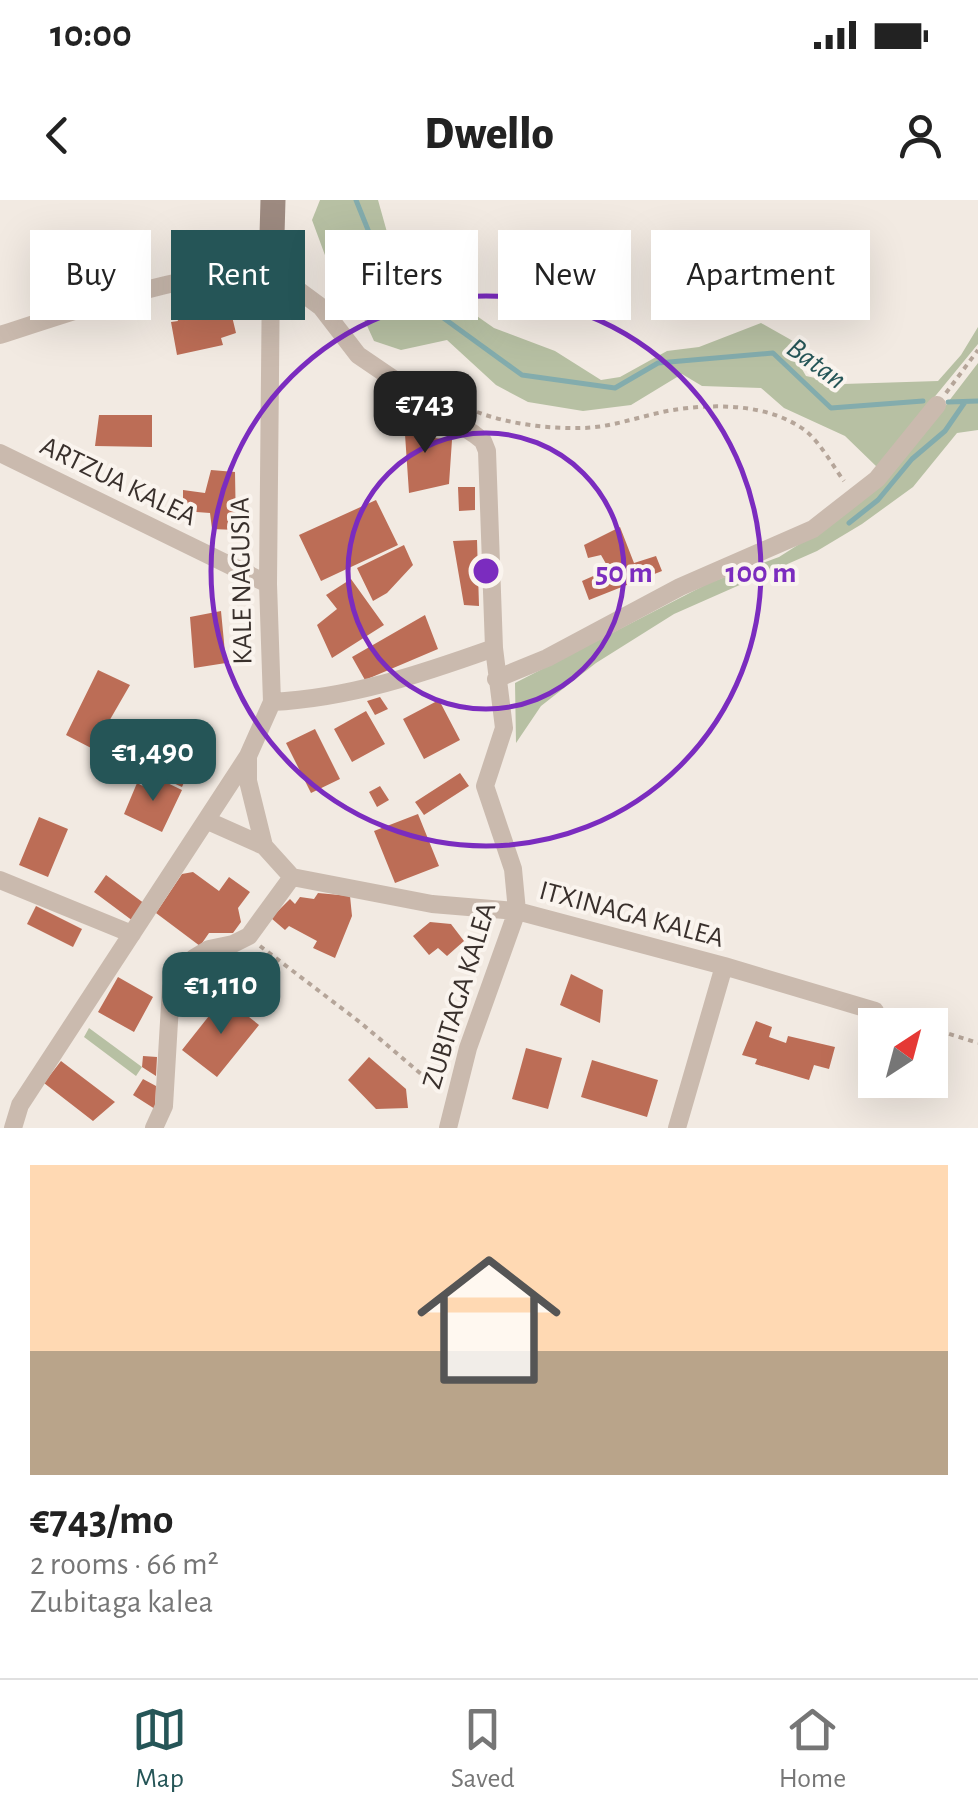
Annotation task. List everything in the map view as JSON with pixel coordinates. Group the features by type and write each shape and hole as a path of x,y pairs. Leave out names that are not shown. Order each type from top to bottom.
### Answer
{"street":[{"name":"KALE NAGUSIA","path":"273,200 273,230"},
{"path":"0,336 171,285"},
{"name":"ZUBITAGA KALEA","path":"305,294 322,307 358,356 483,441 487,451 494,648 504,728 485,786 513,869 517,911 468,1048 448,1128"},
{"name":"KALE NAGUSIA","path":"13,1128 20,1105 248,756 272,702 268,584 271,320"},
{"path":"496,679 547,658 680,587 813,529 877,479 937,405"},
{"path":"0,475 3,454"},
{"name":"ARTZUA KALEA","path":"3,454 268,584"},
{"path":"272,702 320,700 426,672 494,648"},
{"path":"248,756 248,781 264,846"},
{"path":"154,1128 164,1106 170,988 194,958 249,936 292,877 264,846 208,820"},
{"name":"ITXINAGA KALEA","path":"292,877 432,904 517,911 724,966 862,1008"},
{"path":"0,880 132,934"},
{"path":"677,1128 724,966"}],"path":[{"path":"937,405 978,350"},
{"path":"474,412 536,425 584,428 639,420 673,410 748,408 780,417 808,434 856,497"},
{"path":"249,936 453,1101"},
{"path":"948,1034 978,1043"}],"green space":[{"path":"320,200 378,200 386,230 325,230 325,255 312,220"},
{"path":"478,317 494,328 555,351 601,380 620,377 667,351 699,347 761,323 793,341 796,359 806,376 843,384 938,381 961,355 978,327 978,344 877,467 845,436 784,408 761,388 702,386 682,374 631,405 583,411 528,402 496,385 447,340 401,350 374,341 364,320 478,320"},
{"path":"978,363 978,430 957,433 913,487 817,551 674,614 596,663 541,706 516,743 515,683 709,583 779,557 842,517 916,444"},
{"path":"89,1028 142,1067 136,1076 84,1037"}],"building":[{"path":"233,320 236,333 221,338 223,345 177,355 171,322"},
{"path":"403,405 421,417 426,437 452,440 449,484 409,493"},
{"path":"99,415 152,415 152,447 95,446"},
{"path":"211,470 235,472 236,530 212,529 210,513 183,511 183,490 205,493"},
{"path":"458,487 475,487 475,510 459,511"},
{"path":"376,500 398,545 321,581 299,535"},
{"path":"620,527 634,563 656,556 662,571 589,600 582,581 609,569 601,555 588,558 584,545"},
{"path":"477,540 479,606 464,605 453,541"},
{"path":"404,545 413,565 387,593 373,601 357,568"},
{"path":"351,579 384,625 332,658 317,625 337,609 326,595"},
{"path":"221,611 226,663 194,668 190,617"},
{"path":"425,615 438,649 365,680 352,657"},
{"path":"98,670 130,685 93,749 66,735"},
{"path":"380,697 388,709 375,715 367,701"},
{"path":"439,700 460,740 424,759 403,719"},
{"path":"366,711 385,744 352,762 334,729"},
{"path":"315,729 340,779 311,793 286,743"},
{"path":"130,731 194,760 182,787 118,758"},
{"path":"460,773 469,786 424,815 415,802"},
{"path":"159,779 182,790 162,832 124,814 137,783 153,791"},
{"path":"380,786 389,800 377,807 369,792"},
{"path":"418,814 439,866 395,883 374,831"},
{"path":"39,817 68,829 48,877 19,865"},
{"path":"193,872 219,891 229,877 250,892 238,908 241,922 233,933 209,933 200,946 156,913 182,874"},
{"path":"106,875 145,904 133,921 94,892"},
{"path":"318,893 350,896 352,916 335,958 313,948 317,941 289,926 285,930 271,918 290,899 295,904 300,897 314,899"},
{"path":"36,906 82,929 73,947 27,924"},
{"path":"430,922 451,924 464,941 447,956 438,948 429,955 413,936"},
{"path":"204,961 226,982 214,995 192,974"},
{"path":"571,974 603,990 600,1023 560,1005"},
{"path":"118,977 153,997 134,1032 98,1012"},
{"path":"224,997 259,1025 217,1077 182,1050"},
{"path":"756,1021 772,1027 769,1037 786,1043 788,1036 835,1047 829,1069 814,1065 809,1080 755,1064 757,1059 742,1055"},
{"path":"526,1048 562,1058 548,1109 512,1099"},
{"path":"143,1056 157,1057 156,1076 142,1067"},
{"path":"369,1057 406,1089 408,1108 376,1109 348,1080"},
{"path":"592,1060 658,1080 647,1117 581,1097"},
{"path":"61,1061 115,1102 93,1121 44,1083"},
{"path":"143,1079 156,1086 155,1109 133,1095"}],"waterway":[{"name":"Batan","path":"356,200 387,277 522,375 615,388 658,363 773,353 831,408 923,401"},
{"name":"Batan","path":"948,402 978,401"},
{"path":"849,523 878,500 912,459 945,431 965,402"}]}
